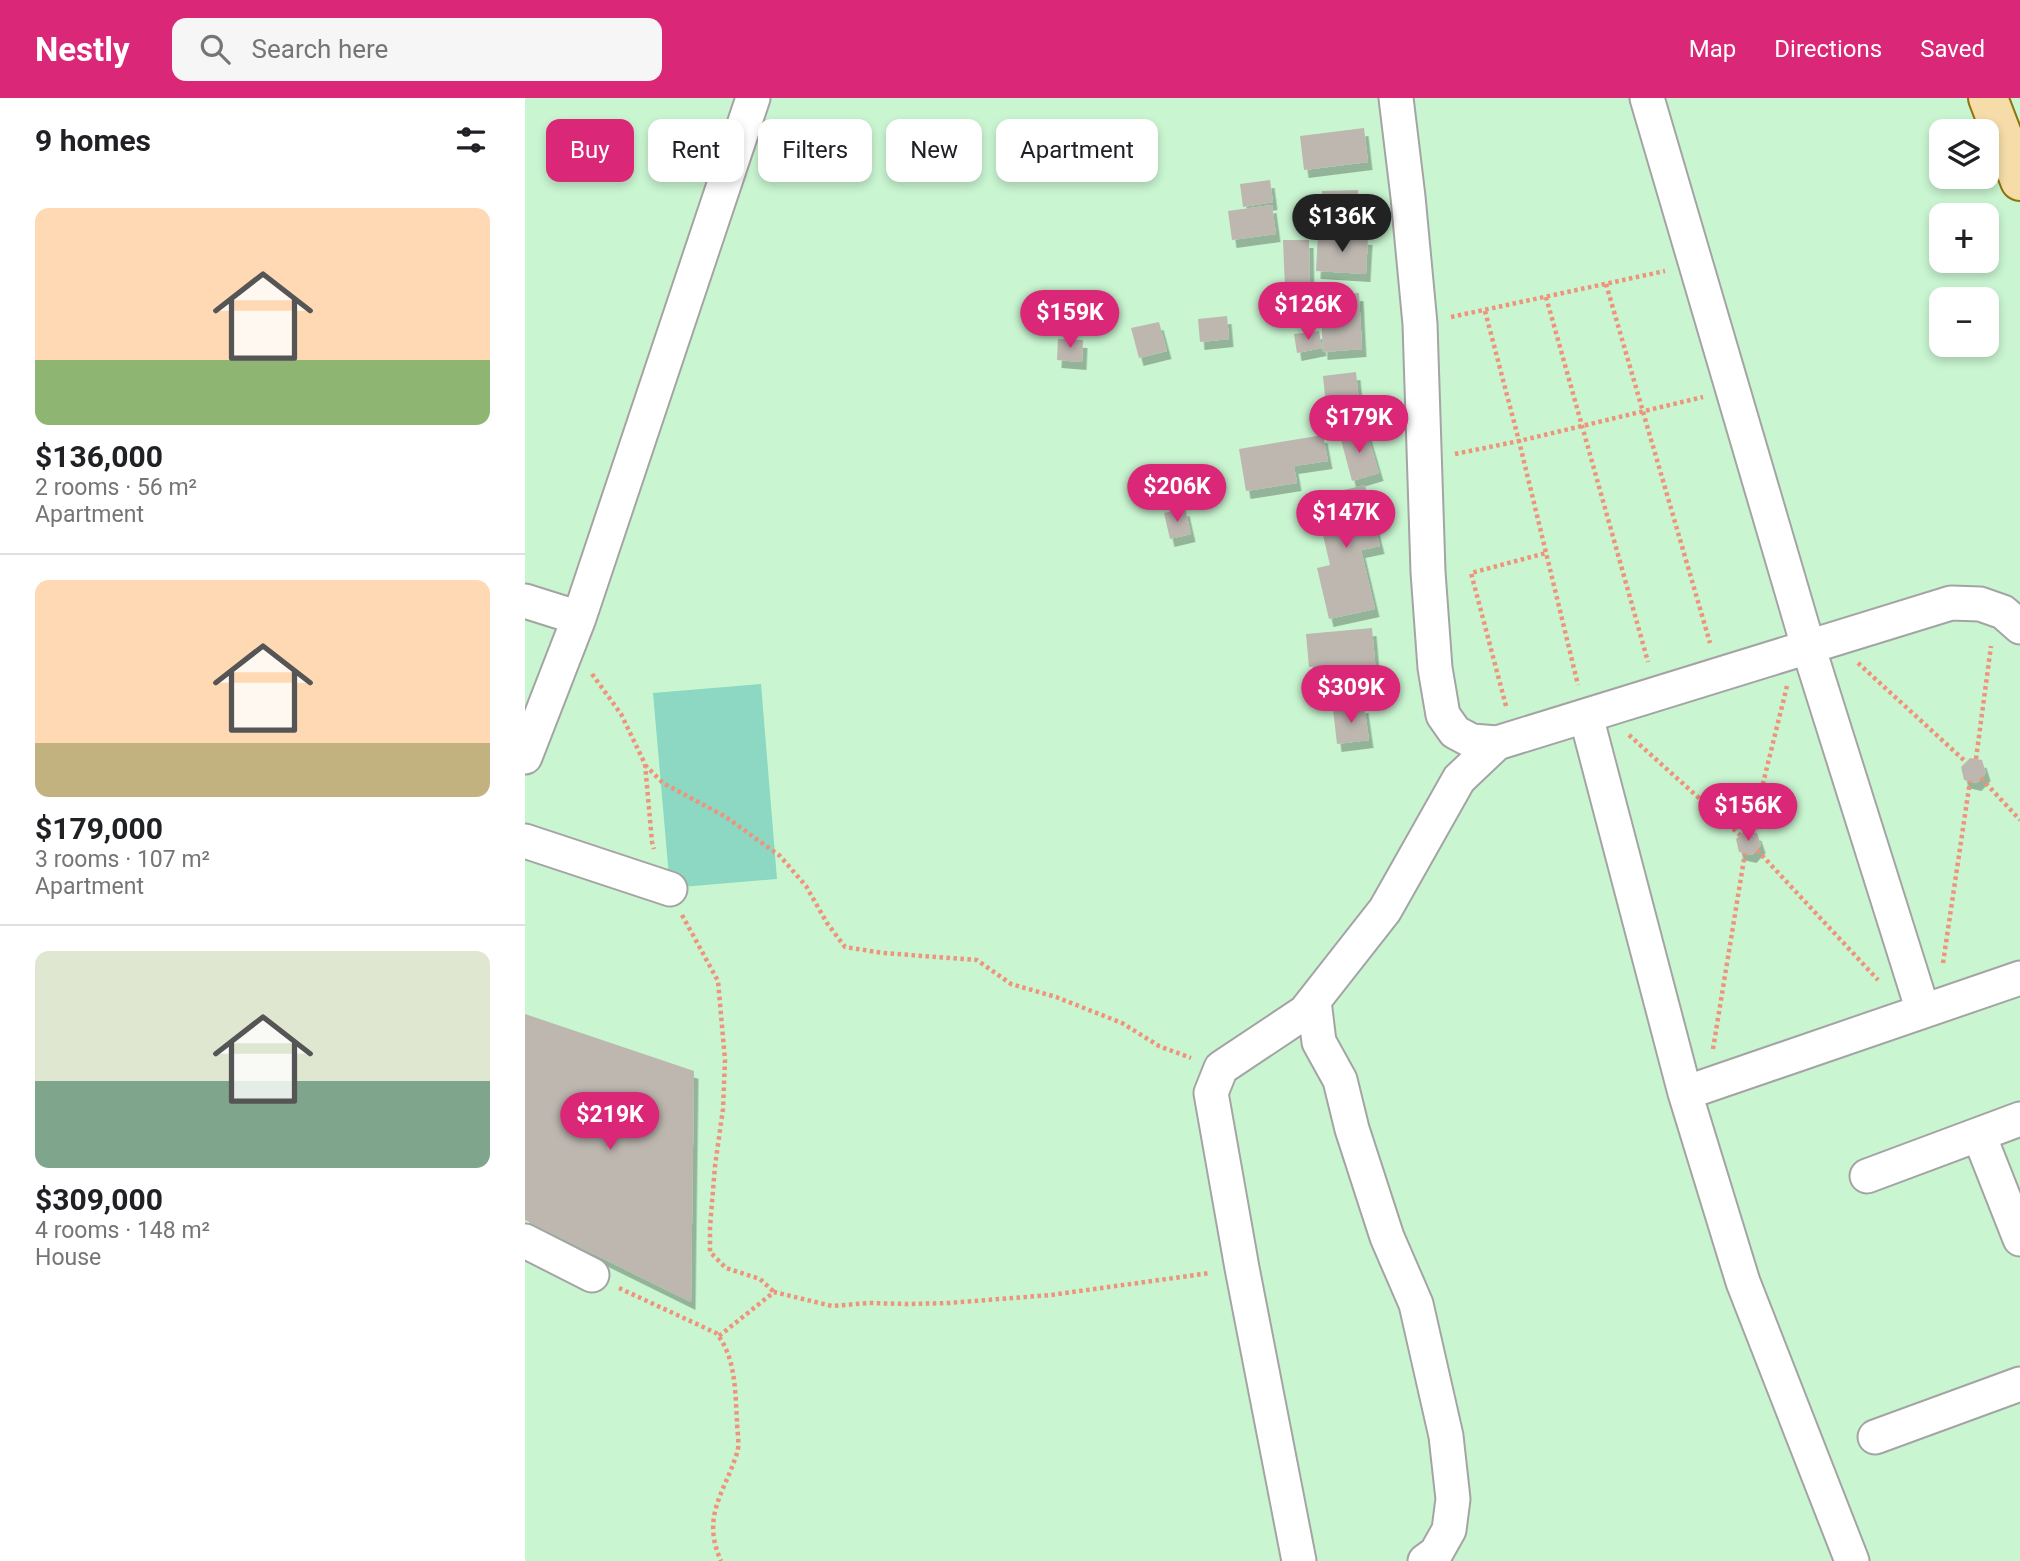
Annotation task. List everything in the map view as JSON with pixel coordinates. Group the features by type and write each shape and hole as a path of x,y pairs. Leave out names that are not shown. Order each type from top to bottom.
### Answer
{"main road":[{"path":"1988,98 2020,181"}],"street":[{"path":"525,757 574,633 753,98"},
{"path":"1396,98 1420,324 1428,572 1435,668 1443,715 1455,732 1472,741 1505,740 1951,603 1980,604 2008,618"},
{"path":"1647,98 1733,390 1924,1010"},
{"path":"525,601 574,633"},
{"path":"1594,713 1696,1090 1743,1282 1852,1561"},
{"path":"1299,1561 1242,1268 1212,1093 1221,1068 1305,1012 1385,910 1459,779 1505,740"},
{"path":"525,841 670,889"},
{"path":"1696,1090 2020,978"},
{"path":"1314,1001 1319,1042 1340,1080 1352,1129 1383,1226 1416,1304 1446,1436 1453,1499 1449,1530 1436,1553 1425,1561"},
{"path":"1867,1176 2020,1119"},
{"path":"1979,1135 2020,1239"},
{"path":"525,1241 592,1275"},
{"path":"1875,1437 2020,1384"}],"path":[{"path":"1420,324 1696,265"},
{"path":"1605,284 1720,674"},
{"path":"1546,297 1657,694"},
{"path":"1485,311 1546,553 1594,713 1740,835"},
{"path":"1424,460 1519,441 1733,390"},
{"path":"1505,740 1471,573 1546,553"},
{"path":"1976,759 2008,618"},
{"path":"574,633 592,673 621,714 645,765 663,783 726,817 781,856 806,886 827,923 845,947 883,953 977,960 1011,984 1056,997 1122,1023 1159,1046 1221,1068"},
{"path":"1751,832 1811,645 1966,762"},
{"path":"645,765 652,842 689,930 718,981 725,1060 709,1252 726,1268 760,1279 774,1292 832,1306 949,1303 1051,1294 1242,1268"},
{"path":"1981,778 2020,820"},
{"path":"1924,1010 1970,781"},
{"path":"1757,850 1924,1010"},
{"path":"1696,1090 1745,853"},
{"path":"592,1275 716,1333 723,1341 734,1378 738,1450 717,1501 713,1537 722,1561"},
{"path":"719,1336 774,1292"}],"green space":[{"path":"525,98 2020,98 2020,1561 525,1561"},
{"path":"761,684 777,879 670,888 653,693"}],"building":[{"path":"1364,128 1368,162 1304,170 1300,136"},
{"path":"1270,180 1273,202 1243,207 1240,184"},
{"path":"1358,190 1359,225 1323,226 1322,191"},
{"path":"1272,205 1276,234 1232,240 1228,211"},
{"path":"1318,234 1368,237 1366,274 1316,271"},
{"path":"1283,240 1309,240 1310,287 1285,288"},
{"path":"1359,293 1362,349 1323,352 1320,295"},
{"path":"1227,316 1229,339 1200,342 1198,319"},
{"path":"1159,322 1167,351 1139,358 1131,328"},
{"path":"1319,331 1322,348 1297,353 1294,334"},
{"path":"1058,339 1083,340 1082,362 1057,360"},
{"path":"1356,372 1361,423 1328,426 1323,376"},
{"path":"1366,429 1379,473 1352,481 1340,436"},
{"path":"1323,435 1328,461 1294,466 1297,483 1246,491 1239,449"},
{"path":"1365,485 1380,546 1361,550 1375,609 1329,619 1317,568 1330,565 1314,497"},
{"path":"1185,508 1191,534 1170,539 1164,513"},
{"path":"1372,628 1376,673 1337,676 1336,665 1309,667 1306,634"},
{"path":"1364,705 1369,740 1337,744 1333,709"},
{"path":"1970,758 1982,760 1986,773 1977,783 1964,780 1961,767"},
{"path":"1745,830 1757,833 1761,845 1752,855 1739,852 1736,839"},
{"path":"525,1014 694,1071 691,1302 525,1220"}]}
